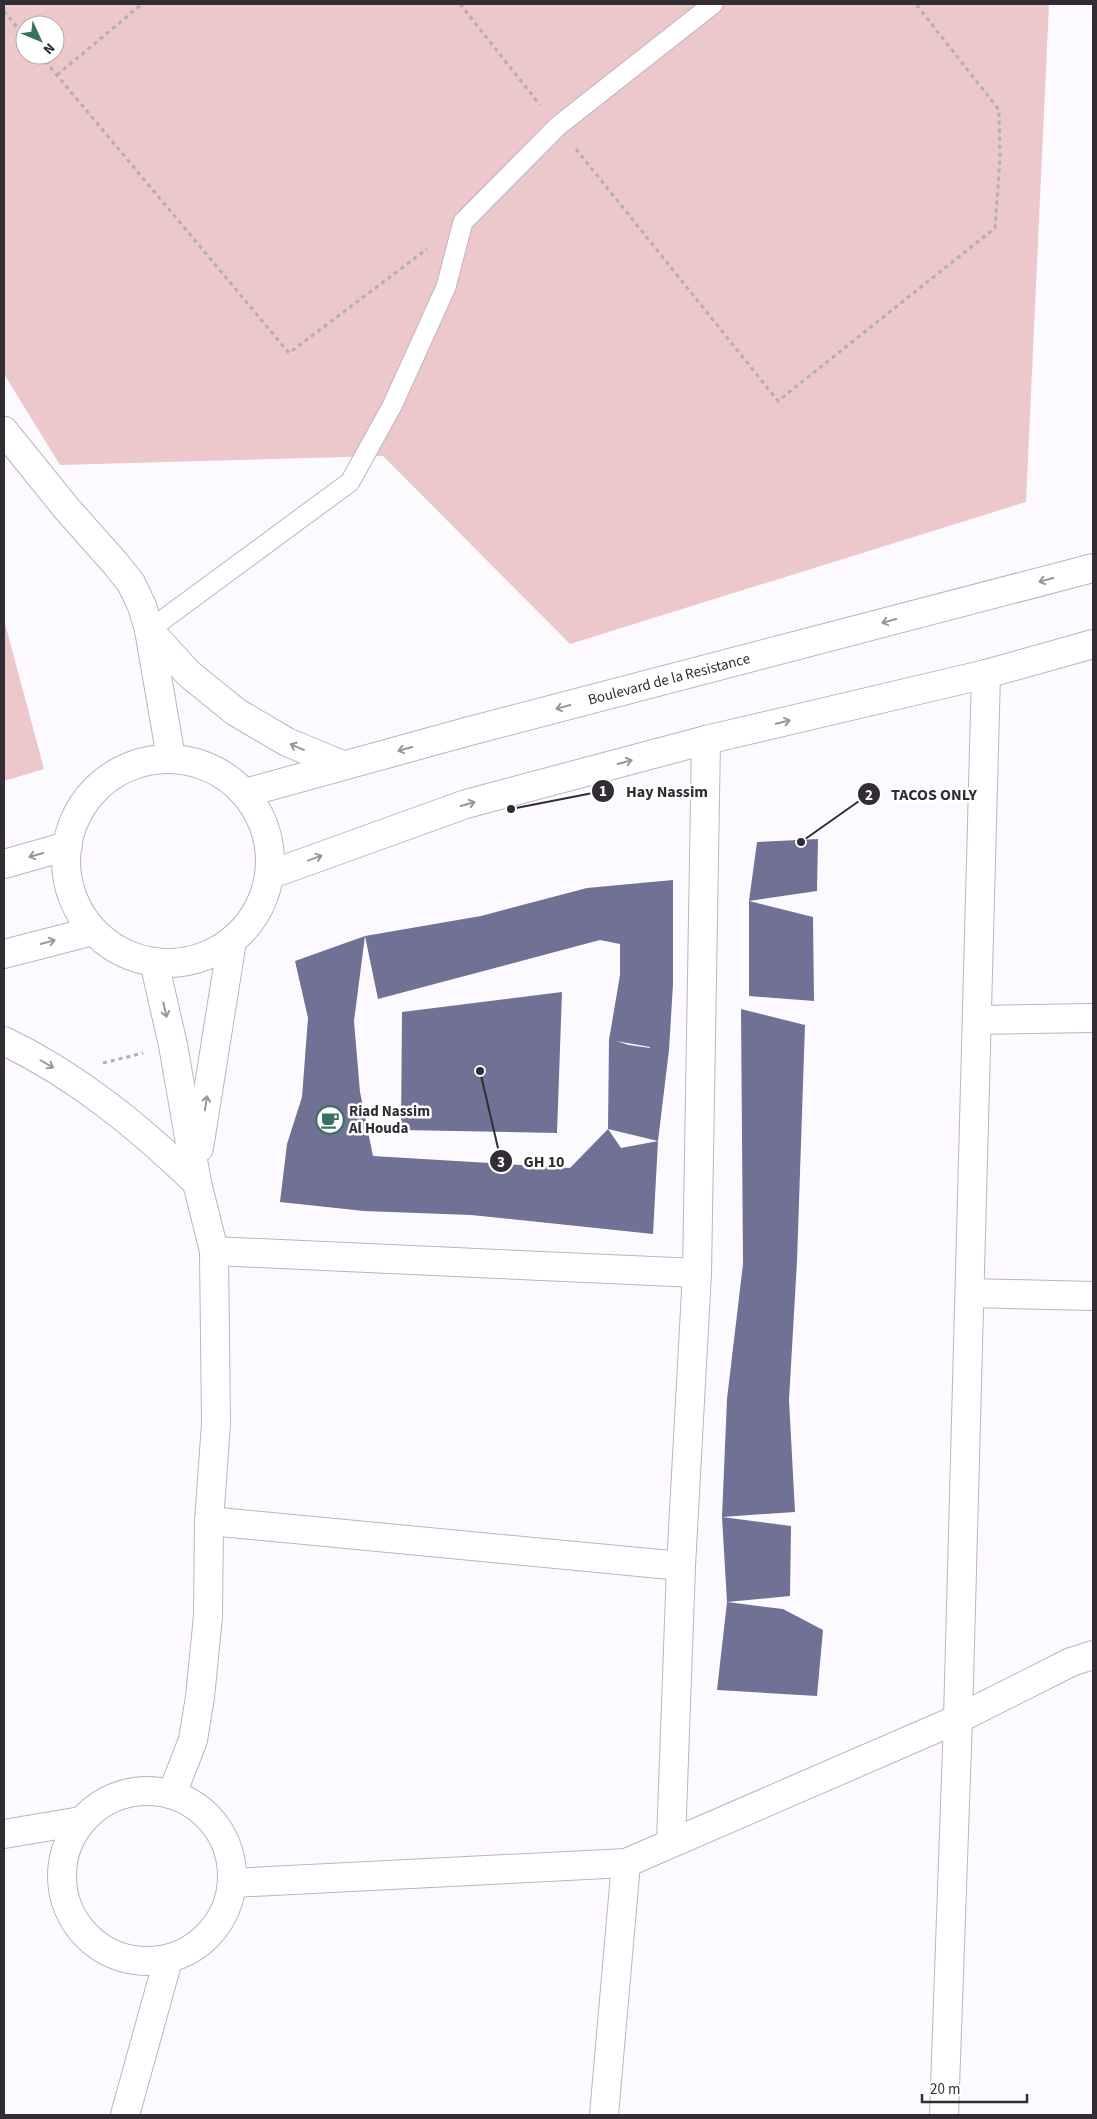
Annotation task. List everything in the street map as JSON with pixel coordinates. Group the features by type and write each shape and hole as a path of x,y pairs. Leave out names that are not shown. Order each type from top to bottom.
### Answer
{"street":[{"path":"4,431 49,488 131,583 142,606 149,630 171,758"},
{"name":"Boulevard de la Resistance","path":"245,793 1093,568"},
{"path":"149,630 189,674 236,712 287,742 342,766"},
{"path":"269,875 466,804 706,740 986,674 1093,644"},
{"path":"944,2115 958,1719 986,674"},
{"path":"671,1842 681,1566 697,1273 706,740"},
{"path":"171,758 199,763 224,775 245,793 261,817 269,846 269,875 262,900 254,915 232,941 208,955 181,962 154,962 121,952 93,931 76,906 67,876 68,846 76,817 92,793 115,774 142,762 171,758"},
{"path":"4,864 68,846"},
{"path":"4,954 93,931"},
{"path":"196,1176 232,941"},
{"path":"154,962 173,1045 196,1176 214,1251 216,1424 209,1521 208,1616 200,1696 193,1740 172,1794"},
{"path":"977,1020 1093,1018"},
{"path":"4,1041 63,1074 110,1107 196,1176"},
{"path":"214,1251 697,1273"},
{"path":"970,1293 1093,1296"},
{"path":"209,1521 681,1566"},
{"path":"232,1883 626,1863 958,1719 1071,1662 1093,1656"},
{"path":"143,1791 172,1794 199,1808 216,1827 230,1854 232,1883 218,1923 198,1945 168,1960 138,1962 109,1954 87,1939 69,1914 61,1886 66,1847 81,1821 104,1802 143,1791"},
{"path":"4,1834 81,1821"},
{"path":"604,2115 626,1863"},
{"path":"124,2115 168,1960"}],"lane":[{"path":"149,630 350,482 392,406 446,287 463,222 558,126 713,4"}],"path":[{"path":"57,75 142,4"},
{"path":"460,4 778,401 995,228 1000,158 999,110 916,4"},
{"path":"4,11 15,25"},
{"path":"48,65 289,354 463,222"},
{"path":"63,1074 173,1045"}],"shaded area":[{"path":"4,4 1049,4 1026,502 570,644 383,456 60,465 4,374"},
{"path":"4,620 44,769 4,781"}],"building":[{"path":"818,839 817,891 749,901 757,842"},
{"path":"673,880 673,984 669,1050 658,1141 608,1129 609,1040 620,975 620,944 600,940 378,999 365,936 481,916 587,888","holes":["616,1041 650,1047 629,1045"]},
{"path":"749,901 813,917 814,1001 749,996"},
{"path":"365,936 354,1021 360,1092 373,1156 570,1168 608,1129 621,1148 658,1141 653,1234 471,1215 364,1211 280,1202 287,1144 302,1097 308,1018 295,961"},
{"path":"562,992 557,1133 401,1130 402,1012"},
{"path":"741,1009 805,1025 797,1261 789,1400 795,1512 722,1517 727,1399 743,1264"},
{"path":"722,1517 791,1526 790,1596 727,1602"},
{"path":"727,1602 783,1609 823,1630 817,1696 717,1690"}],"place":[{"name":"Hay Nassim","path":"511,809"},
{"name":"TACOS ONLY","path":"801,842"},
{"name":"GH 10","path":"480,1071"},
{"name":"Riad Nassim Al Houda","path":"330,1120"}]}
